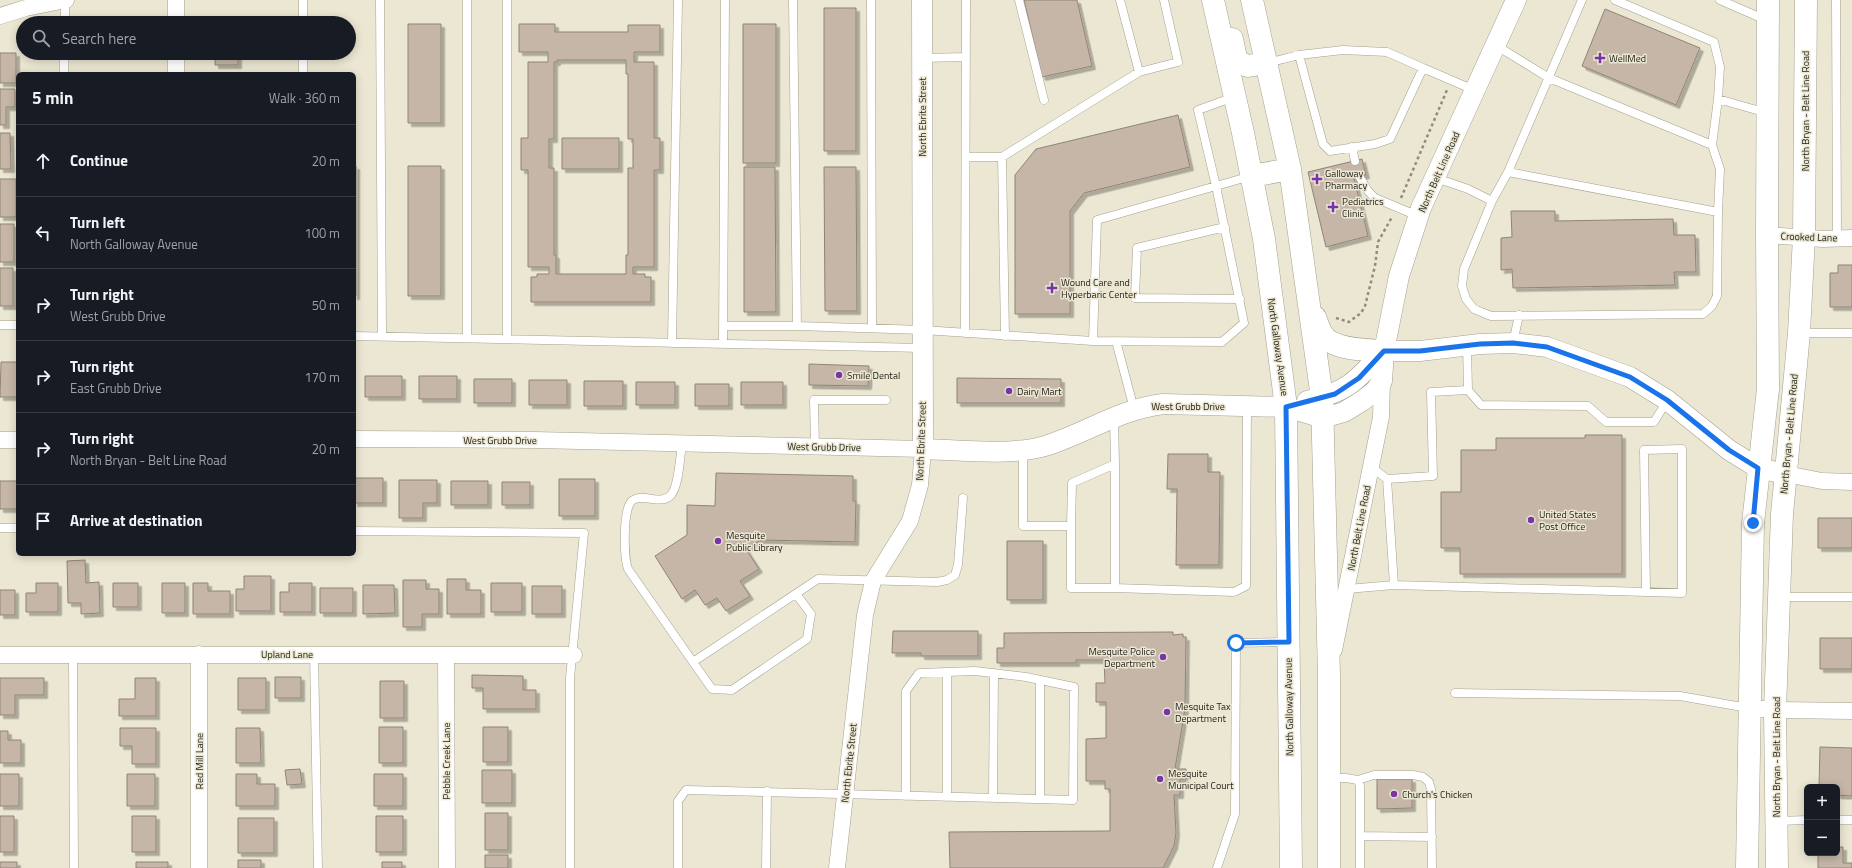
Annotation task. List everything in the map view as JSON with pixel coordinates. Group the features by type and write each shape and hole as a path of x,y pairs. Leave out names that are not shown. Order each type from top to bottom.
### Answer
{"main road":[{"path":"1213,0 1228,21 1234,54 1238,62 1248,66 1266,63"},
{"name":"North Galloway Avenue","path":"1213,0 1252,176 1264,239 1286,407 1291,868"},
{"path":"1252,0 1290,169 1323,408 1329,675 1329,868"},
{"name":"North Bryan - Belt Line Road","path":"1777,868 1774,710 1782,514 1799,333 1804,237 1806,0"},
{"path":"1747,868 1753,523 1768,389 1768,10"},
{"path":"1252,176 1290,169"},
{"path":"1309,303 1322,335 1331,342 1345,348 1384,351"}],"street":[{"path":"0,16 26,8 65,0"},
{"path":"176,0 176,16"},
{"name":"North Ebrite Street","path":"837,868 865,615 874,581 910,521 920,485 923,449 922,0"},
{"name":"North Belt Line Road","path":"1384,351 1399,276 1419,216 1516,0"},
{"path":"176,60 176,72"},
{"name":"Crooked Lane","path":"1767,235 1844,238"},
{"path":"1384,351 1382,380 1375,391 1344,412 1323,408 1335,394 1354,381 1384,351 1420,351 1513,343 1547,347 1630,377 1667,400 1729,450 1758,468 1822,481 1852,482"},
{"name":"North Belt Line Road","path":"1329,675 1381,417 1382,380"},
{"name":"West Grubb Drive","path":"356,439 1023,450 1045,446 1134,410 1163,404 1323,408"},
{"path":"0,440 16,440"},
{"name":"Red Mill Lane","path":"199,654 199,868"},
{"name":"Upland Lane","path":"0,655 574,655"},
{"name":"Pebble Creek Lane","path":"446,655 447,868"},
{"path":"1749,708 1774,710 1852,711"}],"lane":[{"path":"65,0 65,16"},
{"path":"303,0 303,16"},
{"path":"380,0 382,336"},
{"path":"467,0 467,338"},
{"path":"507,0 507,339"},
{"path":"672,342 678,0"},
{"path":"723,343 725,0"},
{"path":"793,0 798,326"},
{"path":"872,0 872,328"},
{"path":"965,333 966,0"},
{"path":"1019,0 1044,100"},
{"path":"1120,0 1139,72"},
{"path":"966,157 1002,157 1139,72 1178,62 1164,0"},
{"path":"1582,0 1508,172 1492,201 1464,269 1462,286 1466,299 1474,309 1491,316 1703,314 1712,306 1717,296 1720,169 1712,145 1718,99 1720,67 1714,42 1615,0"},
{"path":"1720,0 1768,10"},
{"path":"1836,0 1844,238"},
{"path":"1496,46 1549,78 1712,145"},
{"path":"1266,63 1299,56 1343,50 1387,52 1476,90"},
{"path":"1299,56 1323,144 1330,150 1376,144 1390,139 1423,68"},
{"path":"922,58 966,57"},
{"path":"64,60 64,72"},
{"path":"303,60 303,72"},
{"path":"356,336 723,343 923,339 965,333 1093,341 1222,342 1244,323 1225,227 1198,110 1235,97"},
{"path":"1718,99 1768,114"},
{"path":"1352,147 1355,161"},
{"path":"1002,157 1005,336"},
{"path":"1508,172 1718,212"},
{"path":"1093,341 1098,220 1252,176"},
{"path":"1359,176 1368,191 1376,198 1419,216"},
{"path":"1436,178 1468,189 1492,201"},
{"path":"1225,227 1137,248 1135,298 1240,299"},
{"path":"1513,343 1519,315"},
{"path":"0,325 16,325"},
{"path":"723,326 872,328 923,339"},
{"path":"1799,333 1852,333"},
{"path":"1116,341 1134,410"},
{"path":"1467,346 1468,390 1481,405 1588,406 1606,422 1654,422 1667,400"},
{"path":"1371,467 1387,479 1433,476 1431,392 1468,390"},
{"path":"815,447 814,400 886,400"},
{"path":"1115,464 1072,483 1070,588 1234,592 1246,586 1247,406"},
{"path":"1114,417 1115,588"},
{"path":"682,444 676,487 671,496 663,500 640,498 633,500 627,506 624,552 628,569 712,689 732,690 807,639 811,614 796,594"},
{"path":"1347,589 1394,585 1646,592 1682,593 1682,449 1644,450 1646,592"},
{"path":"1023,450 1023,526 1071,526"},
{"path":"1387,479 1394,585"},
{"path":"693,662 818,579 937,582 947,580 955,576 958,564 963,498"},
{"path":"0,528 16,528"},
{"path":"356,531 584,533 574,655 570,678 570,868"},
{"path":"1779,597 1852,597"},
{"path":"1217,868 1235,814 1236,643 1289,642"},
{"path":"73,654 74,868"},
{"path":"314,654 318,868"},
{"path":"678,868 678,801 686,790 767,791 906,796 1073,800 1074,687 1040,680 975,671 919,673 906,691 906,796"},
{"path":"947,672 947,797"},
{"path":"993,798 994,674"},
{"path":"1040,680 1040,799"},
{"path":"1455,693 1680,696 1749,708"},
{"path":"1329,778 1358,780 1380,774 1413,775 1423,777 1429,782 1431,789 1432,868"},
{"path":"1358,780 1360,786 1360,868"},
{"path":"766,868 767,791"},
{"path":"1776,820 1804,820"},
{"path":"1840,820 1852,820"},
{"path":"1360,836 1432,837"}],"path":[{"path":"1331,314 1349,322 1362,313 1376,266 1378,242 1397,207 1451,80"}],"building":[{"path":"1024,0 1077,0 1092,66 1042,77"},
{"path":"824,8 856,8 856,151 824,151"},
{"path":"1605,9 1700,48 1676,105 1582,66"},
{"path":"408,24 441,24 441,123 408,123"},
{"path":"519,24 555,24 555,32 628,32 628,25 660,25 660,52 634,52 634,62 654,62 654,138 660,138 660,170 654,170 654,267 633,267 633,274 645,274 645,277 651,277 651,302 531,302 531,277 537,277 537,274 549,274 549,267 528,267 528,170 521,170 521,138 528,138 528,62 548,62 548,52 519,52","holes":["557,60 626,60 626,74 628,74 628,139 633,139 633,168 628,168 628,255 626,255 626,274 556,274 556,255 554,255 554,168 549,168 549,139 554,139 554,62 557,62"]},
{"path":"743,24 776,24 776,163 743,163"},
{"path":"0,53 16,53 16,83 0,83"},
{"path":"215,60 238,60 238,65 215,65"},
{"path":"0,89 15,89 15,107 6,107 6,125 0,125"},
{"path":"1178,115 1190,167 1084,193 1070,211 1070,314 1015,314 1015,175 1036,149"},
{"path":"0,133 10,133 11,169 0,169"},
{"path":"562,138 619,138 619,169 562,169"},
{"path":"1362,159 1366,175 1354,178 1368,236 1326,247 1308,172"},
{"path":"408,166 441,166 441,296 408,296"},
{"path":"744,167 775,167 776,312 744,312"},
{"path":"824,167 856,167 857,311 825,311"},
{"path":"0,179 16,179 16,217 0,217"},
{"path":"1511,211 1555,211 1555,221 1673,219 1674,235 1695,235 1696,272 1674,272 1675,285 1513,288 1512,269 1501,270 1501,238 1512,237"},
{"path":"0,224 14,224 14,262 0,262"},
{"path":"1838,265 1852,265 1852,307 1830,307 1830,273 1838,273"},
{"path":"0,268 13,268 13,306 0,306"},
{"path":"1,362 16,362 16,397 0,397"},
{"name":"Smile Dental","path":"809,364 869,366 868,386 809,385"},
{"path":"365,376 402,376 402,397 365,397"},
{"path":"419,376 457,376 457,399 419,399"},
{"name":"Dairy Mart","path":"957,378 1061,379 1061,403 957,403"},
{"path":"474,379 512,379 512,403 474,403"},
{"path":"529,380 567,380 567,405 529,405"},
{"path":"584,381 623,381 623,406 584,406"},
{"path":"636,382 675,382 675,405 636,405"},
{"path":"741,382 783,382 783,405 741,405"},
{"path":"695,384 729,384 729,406 695,406"},
{"name":"United States Post Office","path":"1585,435 1622,435 1622,574 1460,574 1460,548 1441,548 1441,492 1461,492 1461,450 1496,450 1496,438 1585,438"},
{"path":"1168,454 1208,454 1208,472 1220,472 1219,565 1176,565 1177,489 1167,489"},
{"name":"Mesquite Public Library","path":"716,473 853,476 853,501 856,501 855,542 761,540 746,549 759,569 740,581 750,596 726,611 717,598 705,605 695,590 682,599 655,556 687,535 687,505 715,506"},
{"path":"356,478 383,478 383,503 356,503"},
{"path":"559,479 595,479 595,516 559,516"},
{"path":"399,480 437,480 437,503 423,503 423,518 399,518"},
{"path":"0,481 16,481 16,509 0,509"},
{"path":"451,481 488,481 488,505 451,505"},
{"path":"502,482 530,482 530,505 502,505"},
{"path":"1818,518 1852,518 1852,548 1818,548"},
{"path":"1007,541 1043,541 1043,600 1007,600"},
{"path":"85,560 86,583 99,582 100,613 81,614 81,603 68,603 67,561"},
{"path":"244,576 271,576 271,611 236,611 236,589 244,589"},
{"path":"447,579 466,579 466,590 481,590 481,614 447,614"},
{"path":"403,580 426,580 426,589 439,589 439,614 422,614 422,627 403,627"},
{"path":"36,583 58,583 58,612 26,612 26,593 36,593"},
{"path":"113,583 138,583 138,607 113,607"},
{"path":"162,583 185,583 185,613 162,613"},
{"path":"193,583 208,583 208,591 230,591 230,614 193,614"},
{"path":"289,583 312,583 312,612 280,612 280,592 289,592"},
{"path":"491,583 522,583 522,612 491,612"},
{"path":"363,585 394,585 395,613 363,614"},
{"path":"532,586 562,586 562,614 532,614"},
{"path":"320,588 353,588 353,613 320,613"},
{"path":"0,590 15,590 15,615 0,615"},
{"path":"893,631 978,631 978,656 921,656 921,653 892,653"},
{"path":"1173,632 1173,635 1183,634 1183,637 1186,637 1185,709 1175,769 1186,769 1186,779 1180,779 1180,795 1174,795 1176,833 1174,846 1163,868 950,868 949,832 1110,831 1110,789 1105,789 1105,781 1086,781 1086,739 1106,738 1106,702 1096,702 1096,683 1105,683 1104,660 1076,660 1076,663 997,663 997,648 1004,648 1004,633"},
{"path":"1820,638 1852,638 1852,669 1820,669"},
{"path":"472,675 523,676 523,690 536,690 536,709 483,709 483,688 472,688"},
{"path":"275,677 301,677 301,698 275,698"},
{"path":"0,678 44,678 44,695 15,695 15,715 0,715"},
{"path":"135,678 156,678 156,716 119,716 119,699 135,699"},
{"path":"238,678 266,678 266,710 238,710"},
{"path":"380,681 404,681 404,718 380,718"},
{"path":"379,727 403,727 403,763 379,763"},
{"path":"483,727 508,727 508,762 483,762"},
{"path":"120,728 156,728 156,764 132,764 132,746 120,746"},
{"path":"236,728 260,728 261,763 236,763"},
{"path":"0,731 8,731 8,740 21,740 21,763 0,763"},
{"path":"1820,747 1852,748 1852,796 1840,795 1840,784 1819,784"},
{"path":"300,769 302,784 287,785 285,770"},
{"path":"482,770 512,770 512,803 482,803"},
{"path":"0,774 19,774 19,806 0,806"},
{"path":"127,774 155,774 155,806 127,806"},
{"path":"236,774 257,774 257,784 275,784 275,806 236,806"},
{"path":"374,774 403,774 403,806 374,806"},
{"name":"Church's Chicken","path":"1377,779 1412,779 1412,808 1377,809"},
{"path":"485,813 508,813 508,850 485,850"},
{"path":"0,816 14,816 14,852 0,852"},
{"path":"132,816 156,816 156,852 132,852"},
{"path":"376,816 403,816 403,852 376,852"},
{"path":"238,818 274,818 274,853 238,853"},
{"path":"1840,847 1843,847 1843,863 1852,863 1852,868 1818,868 1818,856 1840,856"},
{"path":"485,855 508,855 508,868 485,868"},
{"path":"238,860 261,860 261,868 238,868"},
{"path":"0,862 17,862 17,868 0,868"},
{"path":"136,862 168,862 168,868 136,868"},
{"path":"382,862 402,862 402,868 382,868"}],"place":[{"name":"WellMed","path":"1600,58"},
{"name":"Galloway Pharmacy","path":"1317,179"},
{"name":"Pediatrics Clinic","path":"1333,207"},
{"name":"Wound Care and Hyperbaric Center","path":"1052,288"},
{"name":"Smile Dental","path":"839,375"},
{"name":"Dairy Mart","path":"1009,391"},
{"name":"United States Post Office","path":"1531,520"},
{"name":"Mesquite Public Library","path":"718,541"},
{"name":"Mesquite Police Department","path":"1163,657"},
{"name":"Mesquite Tax Department","path":"1167,712"},
{"name":"Mesquite Municipal Court","path":"1160,779"},
{"name":"Church's Chicken","path":"1394,794"}],"route":[{"path":"1236,643 1289,642 1286,407 1335,394 1359,378 1384,351 1420,351 1448,349 1480,344 1513,343 1547,347 1630,377 1667,400 1729,450 1758,468 1753,523"}]}
